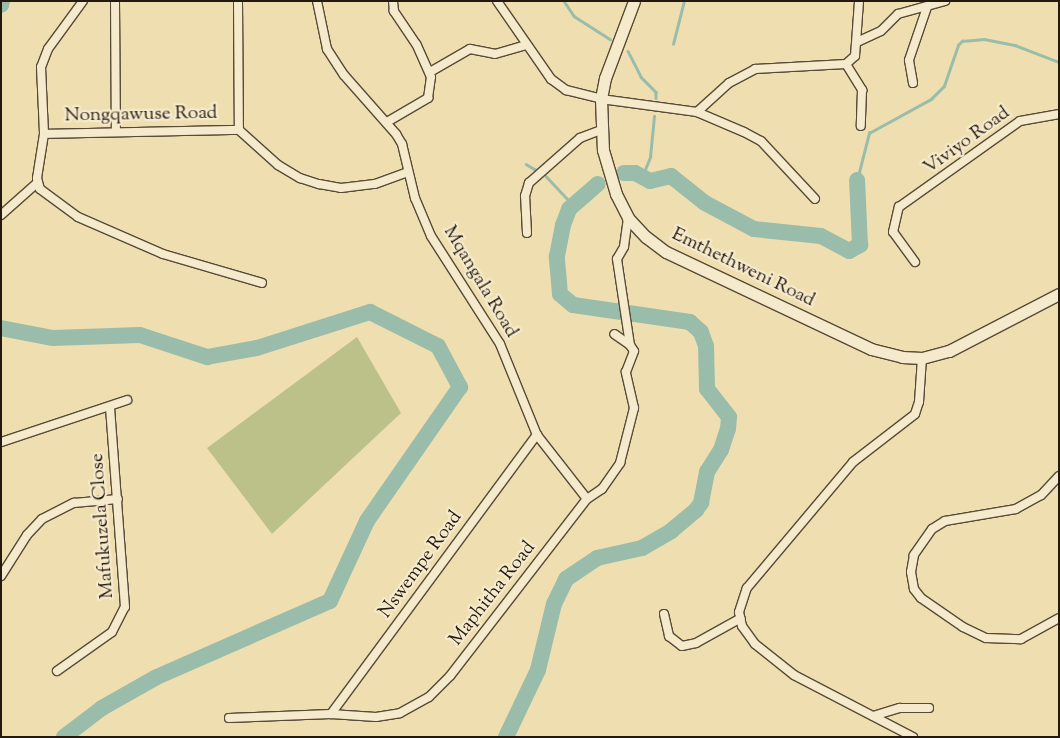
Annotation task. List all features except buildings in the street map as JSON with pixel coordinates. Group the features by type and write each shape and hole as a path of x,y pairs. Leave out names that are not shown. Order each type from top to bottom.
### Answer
{"street":[{"name":"Nongqawuse Road","path":"37,181 44,134 41,67 48,48 83,1"},
{"path":"115,1 116,130"},
{"path":"238,1 240,130 278,165 319,184 341,188 375,184 408,172"},
{"name":"Mqangala Road","path":"317,1 327,50 344,76 387,122 402,144 408,172 431,236 500,344 537,435 587,498"},
{"path":"387,122 428,98 430,72 394,11 393,1"},
{"path":"497,1 551,79 566,90 601,98 697,112 761,141 815,199"},
{"name":"Emthethweni Road","path":"634,1 609,61 601,98 601,130 608,171 628,218 652,242 696,267 871,349 922,358 949,351 984,335 1059,294"},
{"path":"697,112 729,83 755,70 846,64 855,56 859,1"},
{"path":"857,42 881,30 898,14 945,1"},
{"path":"913,83 909,60 927,7"},
{"path":"430,72 470,49 495,54 526,45"},
{"path":"846,64 862,90 861,126"},
{"name":"Viviyo Road","path":"914,262 893,232 899,207 1020,121 1059,114"},
{"name":"Nongqawuse Road","path":"44,134 116,130 240,130"},
{"path":"526,232 525,196 529,183 580,138 601,130"},
{"path":"1,215 37,181 46,195 78,217 123,238 163,254 262,283"},
{"path":"628,218 624,247 617,259 630,345"},
{"path":"614,334 630,345"},
{"name":"Maphitha Road","path":"229,718 331,714 376,717 400,714 428,697 450,676 587,498 602,489 615,470 628,438 634,408 626,372 634,351 630,345"},
{"path":"913,737 794,675 755,644 742,626 740,603 746,588 865,450 915,414 919,402 922,358"},
{"path":"1,442 127,400"},
{"name":"Mafukuzela Close","path":"57,671 112,632 125,607 110,407"},
{"name":"Nswempe Road","path":"331,714 537,435"},
{"path":"1059,476 1041,495 1016,509 945,521 932,529 914,555 911,572 914,589 921,598 963,627 986,638 1020,639 1059,618"},
{"path":"1,576 27,534 42,519 74,504 118,499"},
{"path":"664,614 668,636 682,646 696,643 741,618"},
{"path":"873,716 900,708 929,708"}],"green space":[{"path":"357,337 401,413 272,534 207,448"}],"waterway":[{"path":"1,5 2,1"},
{"path":"564,1 574,16 610,39"},
{"path":"673,44 684,1"},
{"path":"857,180 869,133 931,99 944,86 958,45 962,41 984,39 1015,45 1059,62"},
{"path":"628,51 641,77 656,92 656,98"},
{"path":"642,177 650,157 654,116"},
{"path":"526,164 536,170"},
{"path":"624,173 635,173 650,181 671,176 705,203 754,229 821,236 849,251 860,245 857,180"},
{"path":"546,176 573,205"},
{"path":"506,737 538,670 554,604 566,579 597,558 642,548 671,531 696,510 701,503 707,472 721,450 728,429 729,417 707,389 706,346 701,332 690,322 573,305 560,294 557,256 563,225 569,209 598,184"},
{"path":"1,328 53,338 140,335 207,357 257,348 370,312 438,346 460,387 367,521 330,601 155,678 102,708 64,737"}]}
